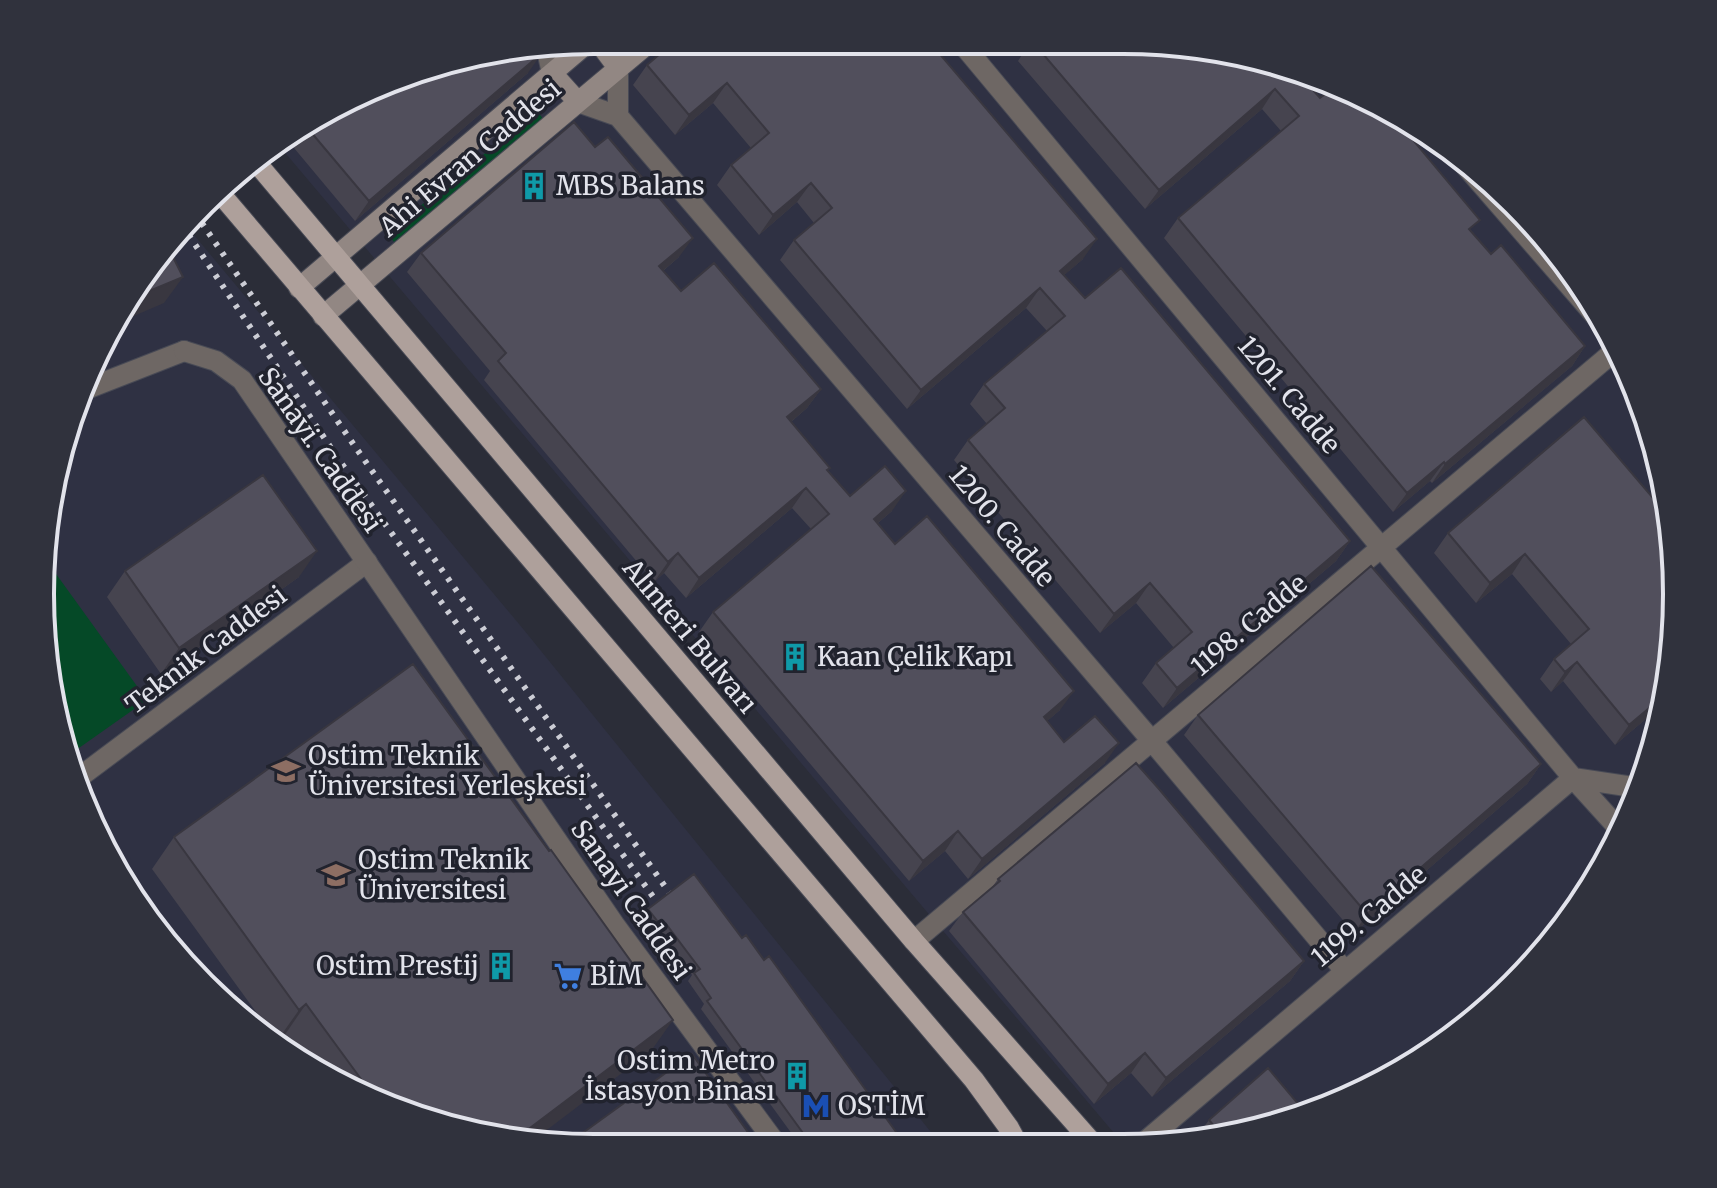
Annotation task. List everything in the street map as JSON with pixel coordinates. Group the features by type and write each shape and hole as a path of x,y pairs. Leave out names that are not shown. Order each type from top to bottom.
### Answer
{"main road":[{"path":"608,54 618,68"},
{"name":"Ahi Evran Caddesi","path":"323,316 635,54"},
{"name":"Ahi Evran Caddesi","path":"299,288 574,55"},
{"path":"552,73 578,102"},
{"name":"Alınteri Bulvarı","path":"262,169 914,941 1085,1134"},
{"path":"225,200 974,1080 1012,1134"}],"street":[{"name":"1201. Cadde","path":"971,54 1612,821"},
{"path":"548,56 552,73"},
{"path":"578,102 618,116 618,68"},
{"name":"1200. Cadde","path":"618,116 1345,971"},
{"path":"1513,220 1545,257"},
{"name":"Sanayi. Caddesi","path":"96,385 184,351 216,361 242,380 367,562"},
{"name":"1198. Cadde","path":"914,941 1608,357"},
{"name":"Teknik Caddesi","path":"85,773 367,562"},
{"name":"Sanayi Caddesi","path":"367,562 614,924 769,1134"},
{"path":"1573,778 1627,786"},
{"name":"1199. Cadde","path":"1155,1133 1573,778"}],"shaded area":[{"path":"559,55 1158,55 1263,72 1330,95 1362,110 1393,126 1452,166 1505,212 1529,238 1572,294 1607,355 1634,420 1653,489 1662,559 1662,629 1645,734 1622,801 1591,864 1529,950 1479,1000 1423,1043 1393,1062 1330,1093 1263,1116 1193,1129 1115,1134 284,152 355,110 420,83 489,64"},
{"name":"Ostim Teknik Üniversitesi Yerleşkesi","path":"192,233 524,630 933,1134 559,1133 454,1116 387,1093 324,1062 238,1000 188,950 126,864 95,801 72,734 64,699 54,594 64,489 72,454 95,387 126,324 145,294"}],"green space":[{"path":"537,111 544,120 394,242 387,233"},
{"path":"55,572 147,700 77,749 59,664"}],"building":[{"path":"660,54 940,54 1097,239 1060,271 1085,298 1121,268 1350,541 1177,688 1156,663 1192,632 1150,583 1114,614 968,440 1005,408 984,384 1065,316 1040,288 921,390 794,240 832,208 811,183 773,215 731,165 769,133 727,83 689,115 647,65"},
{"path":"1043,54 1158,55 1228,64 1311,88 1320,98 1326,94 1330,95 1393,126 1411,137 1480,220 1469,229 1491,254 1501,245 1585,346 1407,493 1178,218 1299,116 1275,89 1159,190"},
{"path":"537,58 369,201 312,134 387,95 420,83 489,64"},
{"path":"574,122 595,147 608,137 693,238 659,266 681,291 714,263 821,389 787,417 830,468 827,470 850,496 885,466 906,491 874,519 895,544 927,516 1074,691 1044,717 1064,742 1095,716 1119,743 982,859 958,831 923,861 713,612 829,514 806,488 699,578 678,553 668,562 498,361 506,353 421,253"},
{"path":"173,257 183,277 146,292"},
{"path":"1584,417 1655,500 1663,594 1662,629 1651,706 1629,725 1577,662 1565,672 1554,659 1589,629 1525,554 1490,583 1448,533"},
{"path":"263,475 317,551 179,648 125,571"},
{"path":"1371,566 1541,764 1367,914 1198,715"},
{"path":"413,664 673,1020 528,1129 454,1116 387,1093 363,1082 306,1004 299,1010 174,837"},
{"path":"1136,763 1304,961 1166,1078 1145,1053 1108,1084 963,912"},
{"name":"Ostim Metro İstasyon Binası","path":"694,874 742,938 746,935 764,960 769,956 898,1134 804,1134 707,1001 711,998 694,973 700,969 666,924 662,927 648,909"},
{"path":"692,1054 749,1134 594,1134 582,1134"},
{"path":"1268,1068 1299,1104 1228,1124 1214,1126 1209,1120"}],"railway":[{"path":"202,223 356,448 671,895"},
{"path":"190,236 339,460 659,905"}],"place":[{"name":"MBS Balans","path":"534,186"},
{"name":"Kaan Çelik Kapı","path":"795,657"},
{"name":"Ostim Teknik Üniversitesi Yerleşkesi","path":"286,771"},
{"name":"Ostim Teknik Üniversitesi","path":"336,875"},
{"name":"Ostim Prestij","path":"501,966"},
{"name":"BİM","path":"568,976"},
{"name":"Ostim Metro İstasyon Binası","path":"797,1076"},
{"name":"OSTİM","path":"816,1106"}]}
